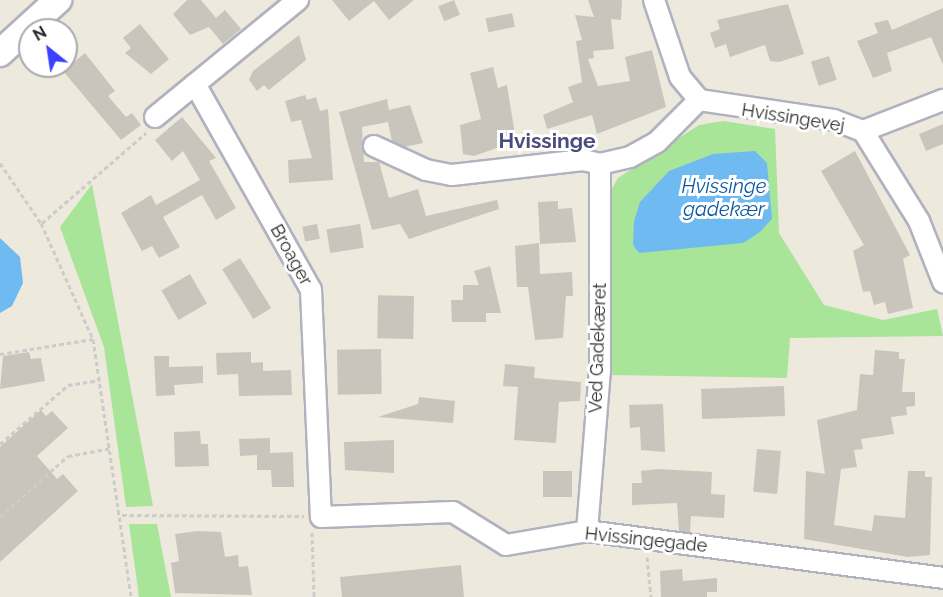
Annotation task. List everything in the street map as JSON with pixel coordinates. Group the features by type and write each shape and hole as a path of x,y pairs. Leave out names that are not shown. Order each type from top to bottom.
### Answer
{"street":[{"path":"0,52 58,0"},
{"path":"154,117 298,0"},
{"path":"374,146 426,170 452,175 583,160 600,164 630,157 657,142 699,100 680,77 654,0"},
{"name":"Broager","path":"195,84 311,290 321,517"},
{"name":"Hvissingevej","path":"699,100 834,120 863,131 919,221 943,282"},
{"path":"863,131 943,100"},
{"name":"Ved Gadekæret","path":"587,531 600,371 600,164"},
{"name":"Hvissingegade","path":"321,517 453,512 506,545 587,531 943,578"}],"path":[{"path":"41,223 152,128 154,117"},
{"path":"0,163 41,223 93,339 113,448 131,597"},
{"path":"0,354 93,339"},
{"path":"0,444 68,385 100,380"},
{"path":"0,517 68,456 113,448"},
{"path":"122,515 321,517"},
{"path":"314,597 312,525 321,517"},
{"path":"645,538 651,597"}],"green space":[{"path":"723,121 775,129 779,233 824,305 883,320 937,309 943,336 790,338 787,378 610,375 610,192 618,178 699,125"},
{"path":"92,184 153,506 126,507 104,347 60,227"},
{"path":"129,524 157,524 171,597 139,597"}],"water":[{"name":"Hvissinge gadekær","path":"755,151 767,163 772,219 760,232 743,243 639,253 633,245 634,221 640,202 669,171 713,154"},
{"path":"0,238 20,257 23,283 12,306 0,313"}],"building":[{"path":"187,0 201,0 216,18 225,10 241,29 223,44 209,27 190,35 173,14"},
{"path":"332,0 414,0 389,20 374,1 349,21"},
{"path":"454,0 460,15 444,21 438,6"},
{"path":"588,0 622,0 621,20 611,19 614,49 593,51 594,58 588,59 598,86 630,81 625,57 652,50 666,107 597,134 592,115 547,129 543,115 573,102 568,87 582,82 576,41 582,40 575,15 594,17"},
{"path":"788,4 804,54 779,62 770,61 765,45 730,57 726,44 715,48 710,33 720,29 717,20"},
{"path":"943,8 943,65 931,37 887,53 892,71 873,78 857,41 878,33 874,23 888,20 892,30"},
{"path":"512,13 515,27 489,32 486,19"},
{"path":"140,24 169,59 151,74 125,53 131,48 123,38"},
{"path":"299,35 306,60 269,90 264,85 257,91 249,80 253,71"},
{"path":"85,53 115,91 108,96 126,117 132,113 141,125 121,140 69,78 78,78 78,59"},
{"path":"829,56 837,80 819,86 811,62"},
{"path":"493,67 498,88 507,85 516,141 474,156 463,154 460,125 481,119 470,73"},
{"path":"305,95 307,100 316,97 320,111 328,109 333,180 289,183 288,160 312,158 301,120 291,122 285,101"},
{"path":"387,99 389,110 410,105 423,143 404,147 392,141 388,122 362,127 364,162 379,162 389,198 418,189 426,216 497,200 499,209 409,239 400,224 372,230 339,112"},
{"path":"182,117 216,158 209,161 236,208 216,220 202,195 163,217 180,247 159,258 152,246 142,251 121,213 151,195 156,205 200,180 183,151 172,161 155,140"},
{"path":"943,124 943,144 926,151 919,134"},
{"path":"855,151 910,255 903,259 913,308 888,314 885,302 874,305 870,291 863,292 853,251 864,245 821,171"},
{"path":"558,201 558,209 572,208 576,242 540,244 538,202"},
{"path":"317,224 320,239 305,242 302,227"},
{"path":"360,224 364,248 330,253 326,229"},
{"path":"539,243 540,274 572,272 573,296 566,296 563,338 535,340 528,287 517,287 515,246"},
{"path":"240,258 271,308 253,319 222,269"},
{"path":"490,266 501,313 486,313 486,322 452,322 451,300 463,300 463,285 479,285 474,271"},
{"path":"190,274 207,303 178,320 161,290"},
{"path":"378,295 414,296 413,339 377,338"},
{"path":"381,349 382,394 338,395 337,350"},
{"path":"875,350 899,352 899,359 905,359 902,392 915,392 915,406 906,407 907,415 891,417 894,434 861,439 863,449 854,450 857,467 841,469 834,525 872,531 874,515 905,518 908,471 925,471 925,477 932,477 930,555 908,557 804,539 806,471 825,474 817,420 857,410 860,374 873,375"},
{"path":"29,352 31,359 41,358 45,381 0,389 3,356"},
{"path":"251,352 251,363 263,362 263,371 291,370 292,395 239,396 238,374 217,375 216,353"},
{"path":"154,356 169,356 169,367 203,366 203,383 174,385 175,395 156,396"},
{"path":"505,364 535,367 534,378 581,382 580,401 559,402 556,443 514,440 518,387 503,386"},
{"path":"784,386 785,416 702,419 701,389"},
{"path":"419,397 455,401 453,423 378,417 418,404"},
{"path":"663,404 665,452 641,450 640,427 630,428 629,405"},
{"path":"41,410 46,416 52,411 68,428 37,456 57,479 63,474 78,491 0,562 0,447"},
{"path":"200,431 201,444 208,444 209,466 175,467 174,432"},
{"path":"270,438 270,453 293,452 294,487 272,487 271,470 257,470 257,455 240,456 239,439"},
{"path":"394,440 394,473 345,470 344,442"},
{"path":"757,449 781,451 777,494 753,492"},
{"path":"658,469 712,472 711,494 725,495 724,518 691,516 690,533 679,531 677,503 632,505 632,483 642,483 641,471"},
{"path":"543,471 572,471 572,497 543,497"},
{"path":"197,531 221,532 225,557 238,555 239,567 248,566 252,595 175,593 171,563 179,561 175,534"},
{"path":"461,565 464,597 342,597 340,577"},
{"path":"682,569 683,581 717,578 717,592 707,592 707,597 661,597 660,571"}],"district":[{"name":"Hvissinge","path":"547,141"}]}
